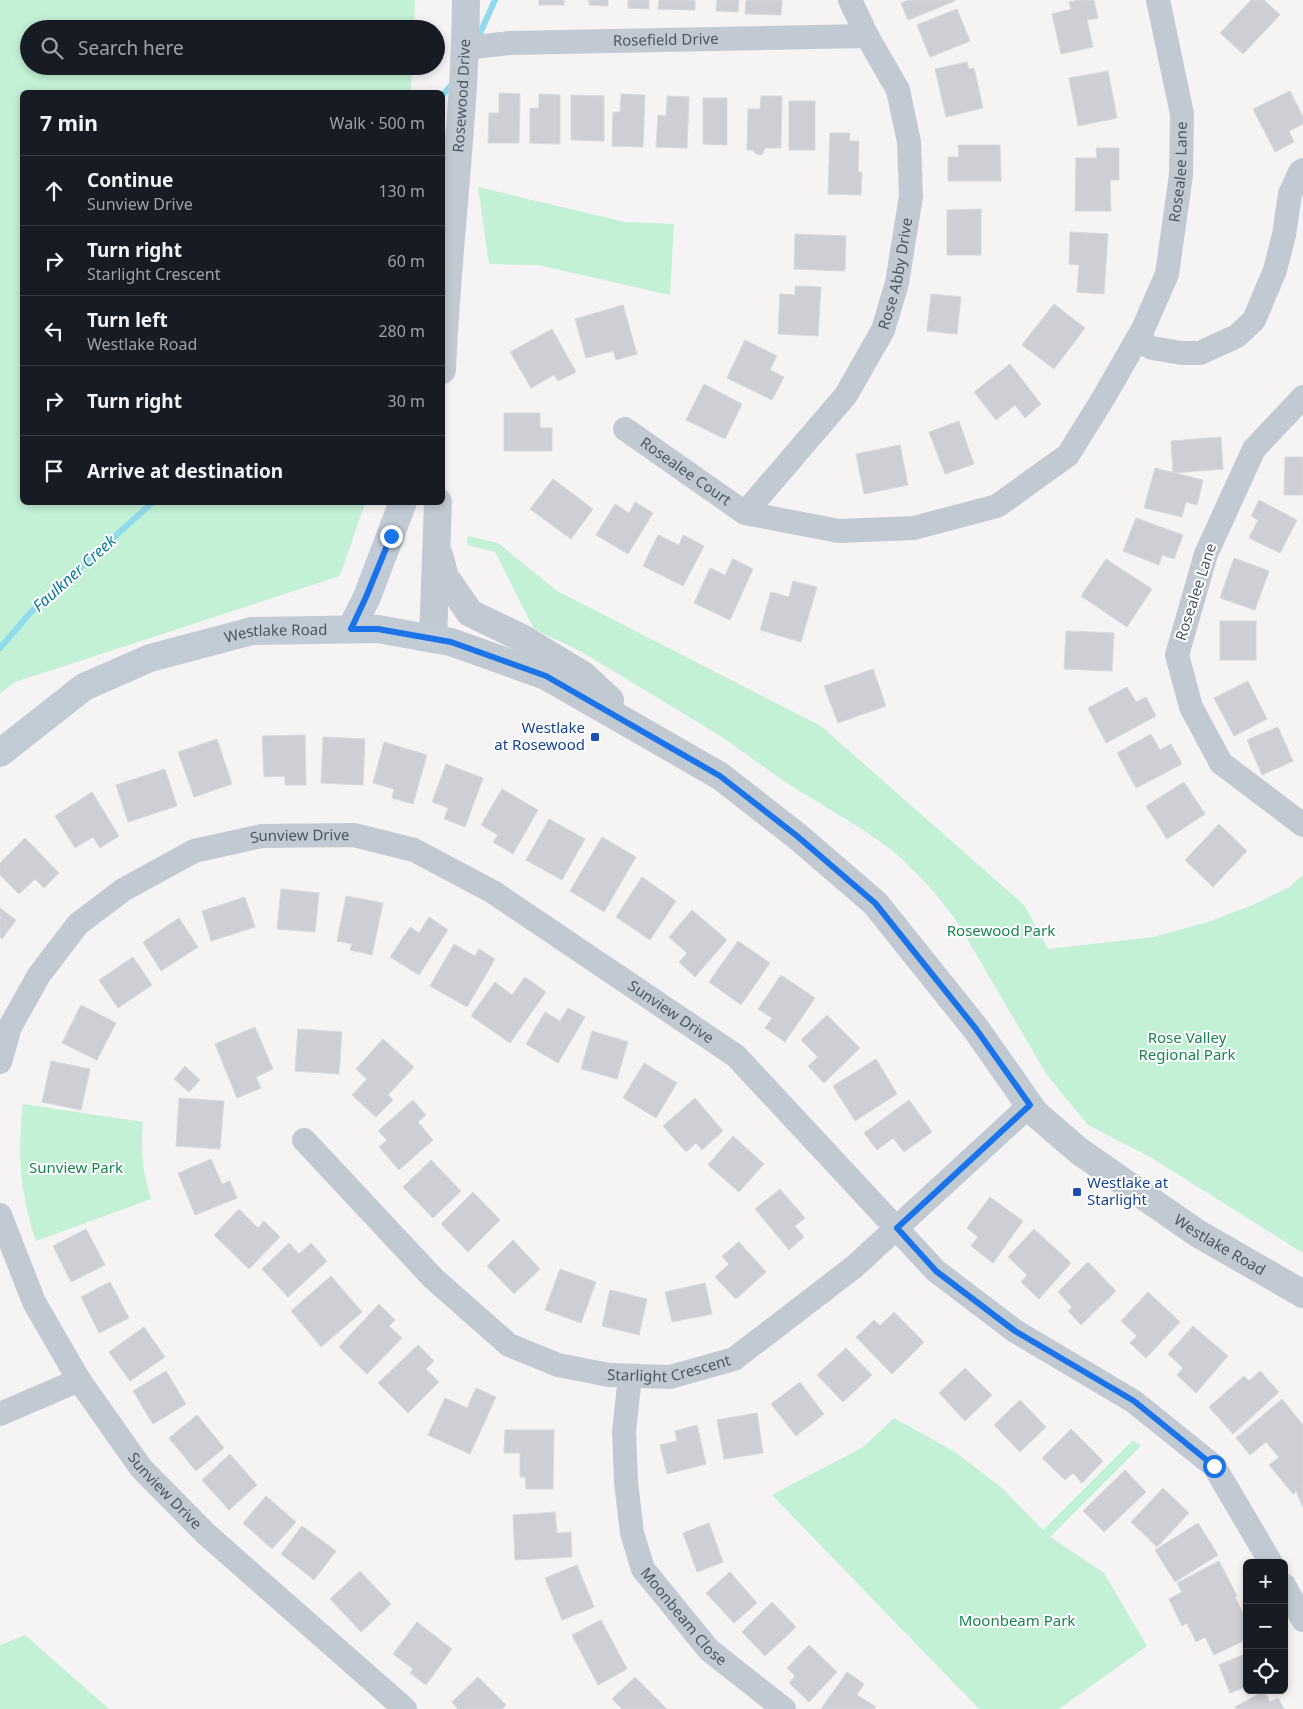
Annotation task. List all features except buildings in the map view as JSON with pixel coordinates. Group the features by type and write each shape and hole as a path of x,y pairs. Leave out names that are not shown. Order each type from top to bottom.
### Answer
{"main road":[{"path":"351,629 366,597 402,505"},
{"name":"Westlake Road","path":"0,753 84,687 150,658 252,631 378,629 433,639"}],"street":[{"name":"Rosewood Drive","path":"445,306 466,48 466,0"},
{"name":"Rose Abby Drive","path":"745,514 846,395 883,330 897,283 911,196 909,142 898,90 867,36 850,0"},
{"name":"Rosealee Lane","path":"745,514 839,531 914,528 997,506 1068,455 1137,340 1167,274 1181,175 1182,114 1158,0"},
{"name":"Rosefield Drive","path":"466,48 510,44 867,36"},
{"path":"1137,340 1152,348 1182,353 1200,353 1238,336 1254,320 1275,270 1284,235 1290,194 1300,172 1303,170"},
{"name":"Rosealee Lane","path":"1303,397 1254,449 1206,554 1177,655 1191,707 1221,763 1303,825"},
{"name":"Rosealee Court","path":"625,429 745,514"},
{"path":"433,639 438,505"},
{"path":"436,545 445,577 470,613 520,637 583,675 644,732"},
{"name":"Westlake Road","path":"433,639 451,642 546,676 720,776 797,836 875,903 976,1029 1036,1113 1079,1151 1197,1233 1303,1294"},
{"name":"Sunview Drive","path":"0,1062 10,1027 39,975 78,924 123,890 194,851 262,836 354,835 414,850 493,892 736,1056 936,1271 1015,1331 1134,1401 1214,1466 1269,1559"},
{"name":"Starlight Crescent","path":"304,1140 433,1278 509,1346 558,1365 609,1376 670,1376 734,1359 854,1267 1030,1105"},
{"name":"Sunview Drive","path":"0,1215 34,1302 79,1380 141,1468 206,1533 405,1709"},
{"name":"Moonbeam Close","path":"630,1376 624,1432 626,1482 632,1533 643,1569 710,1650 784,1709"},
{"path":"0,1414 79,1380"},
{"path":"1288,1592 1303,1620"}],"green space":[{"path":"0,0 415,0 414,20 20,20 20,75 412,75 411,90 20,90 20,505 364,505 340,576 15,682 0,694"},
{"path":"478,187 625,222 674,224 670,295 538,265 489,264"},
{"name":"Rose Valley Regional Park","path":"468,536 498,543 557,591 821,726 1025,906 1048,949 1153,937 1211,921 1255,904 1289,887 1303,875 1303,1253 1152,1158 1088,1125 1047,1075 956,920 934,892 893,851 865,831 785,782 722,737 582,652 534,629 495,552 467,545"},
{"name":"Sunview Park","path":"23,1104 143,1122 143,1161 151,1199 36,1241 26,1206 21,1173 20,1140"},
{"name":"Moonbeam Park","path":"894,1418 955,1452 1001,1487 1043,1530 1133,1440 1141,1446 1050,1537 1104,1573 1147,1646 1059,1709 979,1709 772,1495 863,1447"},
{"path":"25,1635 109,1709 0,1709 0,1645"}],"waterway":[{"name":"Faulkner Creek","path":"476,42 495,0"},
{"name":"Faulkner Creek","path":"445,92 453,83"},
{"name":"Faulkner Creek","path":"0,648 31,612 150,505"}],"place":[{"name":"Westlake at Rosewood","path":"595,737"},
{"name":"Westlake at Starlight","path":"1077,1192"}],"route":[{"path":"391,536 351,629 378,629 451,642 546,676 720,776 797,836 875,903 976,1029 1030,1105 897,1228 936,1271 1015,1331 1134,1401 1214,1466"}],"park label":[{"name":"Rosewood Park","path":"1001,931"}]}
